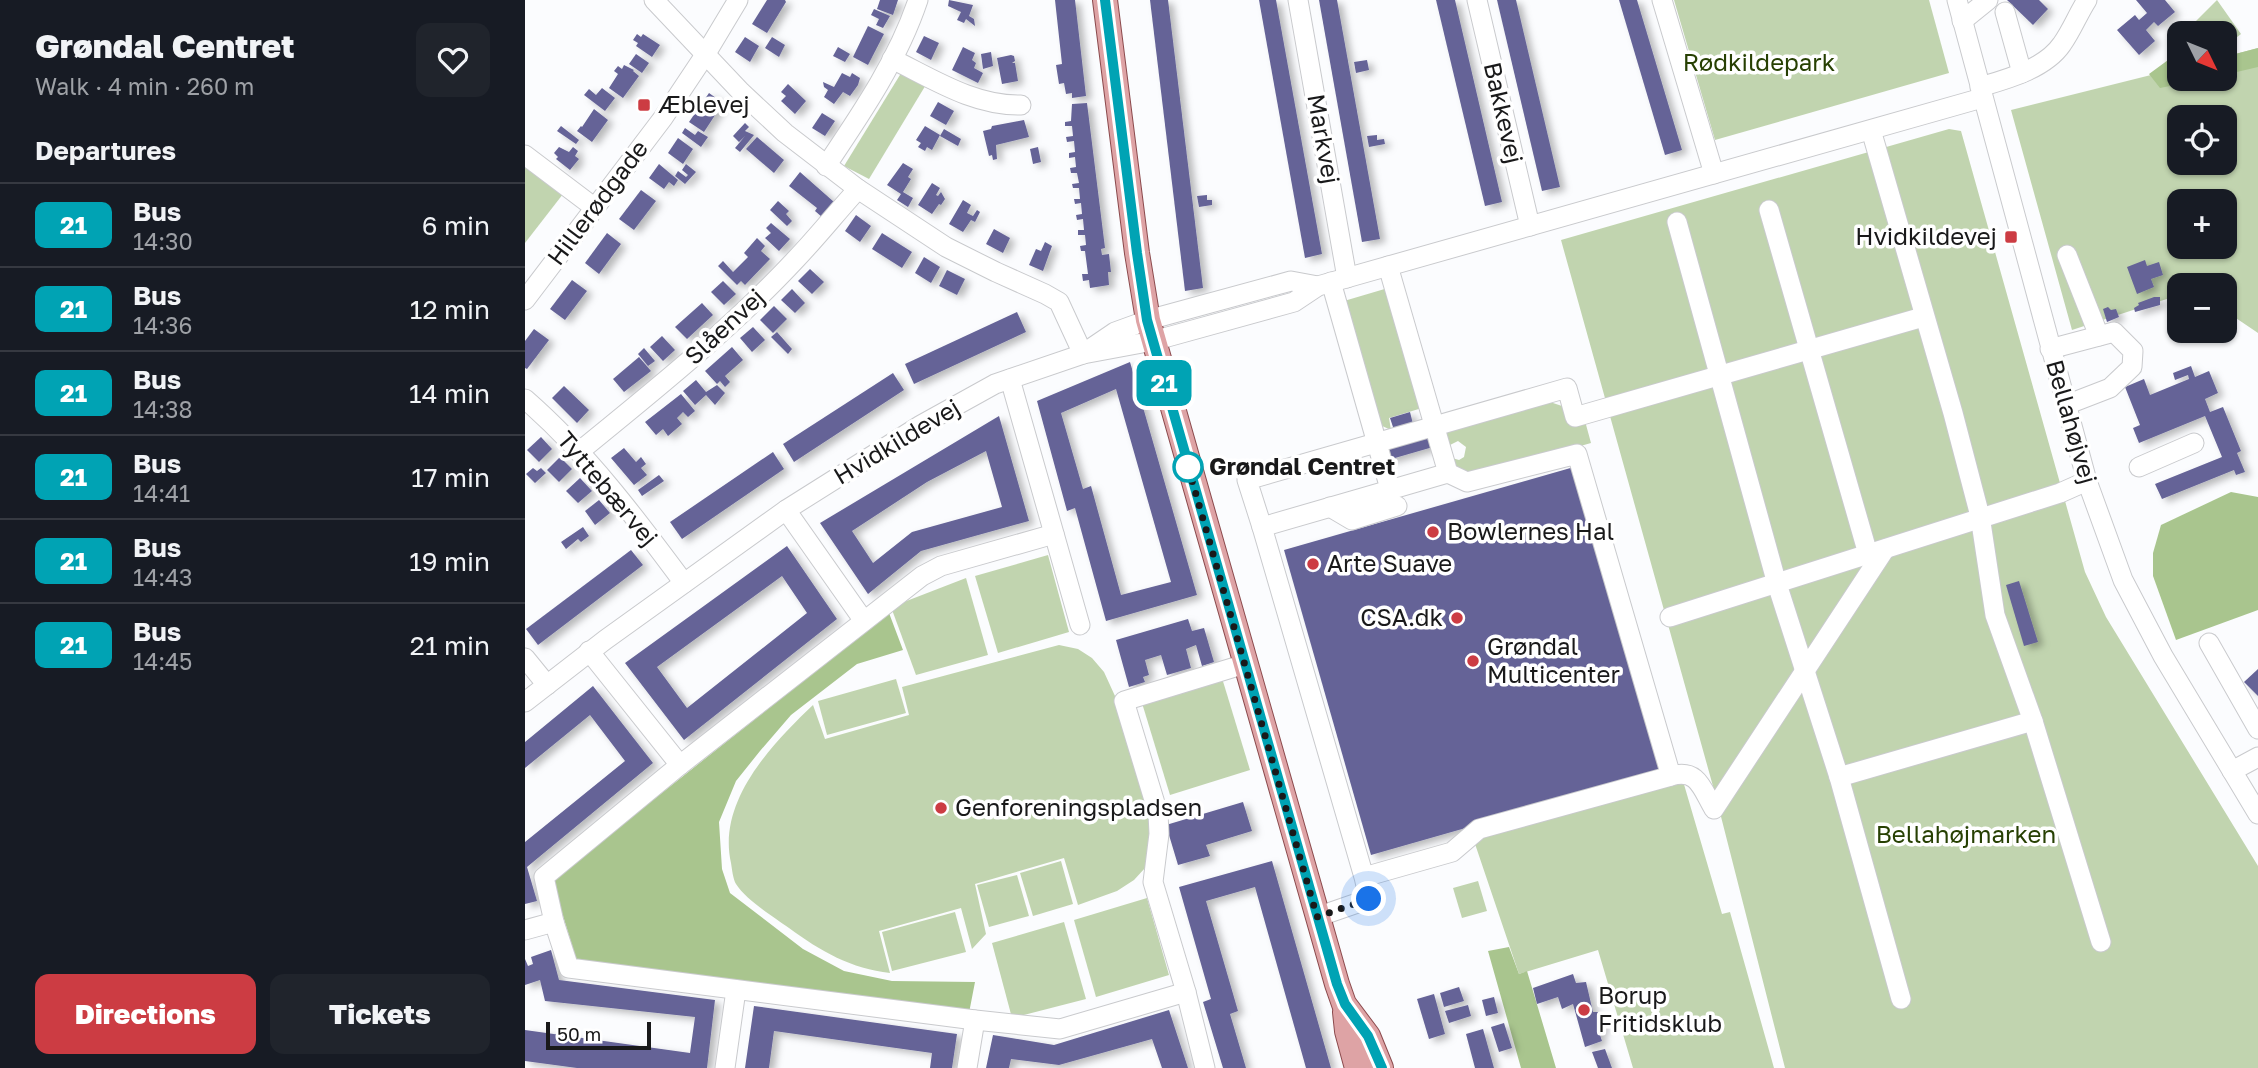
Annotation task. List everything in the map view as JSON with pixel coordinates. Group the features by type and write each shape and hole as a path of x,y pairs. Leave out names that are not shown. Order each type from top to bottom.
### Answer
{"main road":[{"path":"1105,0 1150,331 1317,917 1345,1004 1347,1031 1354,1056 1364,1068"},
{"path":"1345,1004 1368,1036 1381,1068"}],"street":[{"path":"654,0 785,133 857,190 946,247 1059,302 1083,354"},
{"name":"Hillerødgade","path":"701,50 723,0"},
{"name":"Hillerødgade","path":"525,300 654,111 738,0"},
{"path":"826,166 892,59 918,0"},
{"name":"Markvej","path":"1298,0 1332,282"},
{"name":"Bakkevej","path":"1477,0 1530,226"},
{"path":"1662,0 1714,174"},
{"name":"Bellahøjvej","path":"1957,0 2087,481 2123,580 2163,656 2258,814"},
{"path":"1962,21 1988,0"},
{"name":"Hvidkildevej","path":"525,702 589,651 786,510 921,425 995,384 1150,331 1294,302 1332,282 1871,130 1981,92 2049,57 2062,45 2087,0"},
{"path":"2005,12 2022,73"},
{"path":"892,59 982,101 1001,106 1021,105"},
{"path":"1871,130 1980,516 1995,615 2033,721 2101,942"},
{"path":"525,155 590,204"},
{"name":"Slåenvej","path":"580,451 680,369 739,314 796,259 857,190"},
{"name":"Hillerødgade","path":"525,278 590,204"},
{"path":"1364,877 1452,852 1479,829 1681,773 1696,778 1714,809 1805,669 1877,551 1809,349 1769,210"},
{"path":"1677,222 1777,584 1839,776 1901,999"},
{"path":"2067,255 2099,336"},
{"path":"1388,266 1448,473 1467,482 1577,454 1671,776"},
{"path":"1332,282 1394,498"},
{"path":"1317,917 1369,899 1247,480 1567,388 1576,417 1923,317"},
{"path":"2050,349 2114,332 2133,351 2132,367 2110,388 2066,405"},
{"path":"1010,379 1080,625"},
{"name":"Tyttebærvej","path":"525,399 580,451 612,487 684,583"},
{"path":"2139,467 2194,443"},
{"path":"1262,527 1330,507 1394,498 1448,473"},
{"path":"1670,617 1980,516 2060,493 2087,481"},
{"path":"786,510 864,621"},
{"path":"1054,534 941,566 922,576 864,621 680,765 544,877 554,922 569,968 975,1020 1060,1028 1186,992"},
{"path":"2209,643 2258,729"},
{"path":"589,651 680,765"},
{"path":"525,658 547,685"},
{"path":"1205,1068 1186,992 1153,882 1159,834 1158,813 1124,701 1245,664"},
{"path":"1839,776 2033,721"},
{"path":"2232,771 2258,757"},
{"path":"525,930 554,922"},
{"path":"725,1068 736,990"},
{"path":"967,1068 975,1020"}],"green space":[{"name":"Rødkildepark","path":"1674,0 1929,0 1949,73 1715,140"},
{"path":"2217,0 2232,21 2196,21"},
{"path":"2258,48 2258,333 2237,319 2237,273 2167,273 2167,299 2072,330 2011,110 2167,71 2167,91 2237,91 2237,54"},
{"path":"2258,48 2258,67 2237,72 2237,54"},
{"path":"2167,61 2167,87 2160,88 2149,74"},
{"path":"903,70 927,83 869,179 844,166"},
{"name":"Bellahøjmarken","path":"1949,129 1961,131 2085,572 2106,617 2258,866 2258,1068 1785,1068 1716,797 1561,240"},
{"path":"525,166 563,194 525,243"},
{"path":"1388,288 1422,408 1389,418 1391,430 1380,425 1344,301"},
{"path":"1550,402 1562,406 1570,426 1585,421 1591,443 1475,476 1461,476 1452,458 1459,460 1464,457 1466,447 1458,441 1450,445 1445,431"},
{"path":"2231,492 2258,497 2258,610 2176,640 2153,576 2153,553 2161,525"},
{"path":"1048,555 1069,632 998,653 975,576"},
{"path":"966,578 988,655 916,675 891,607"},
{"path":"889,613 903,650 857,664 791,715 736,781 719,822 722,869 730,893 803,949 844,971 892,981 975,982 969,1013 578,965 552,880"},
{"name":"Genforeningspladsen","path":"1059,645 1078,649 1092,658 1104,672 1115,696 1152,826 1145,868 1134,880 1117,891 1078,905 1064,858 975,884 986,934 972,949 961,908 879,931 890,973 863,968 825,951 753,902 736,884 729,840 732,818 740,796 765,756 813,705 825,739 909,715 902,687"},
{"path":"1222,678 1250,770 1170,795 1142,703"},
{"path":"896,679 906,713 827,735 818,701"},
{"path":"1683,781 1722,914 1730,912 1774,1068 1633,1068 1598,950 1519,974 1473,838"},
{"path":"1061,861 1073,904 1033,916 1020,873"},
{"path":"1017,875 1029,916 989,927 977,885"},
{"path":"1478,881 1487,911 1462,918 1453,888"},
{"path":"1147,898 1169,975 1096,997 1074,920"},
{"path":"955,912 966,952 892,971 882,932"},
{"path":"1064,922 1086,999 1012,1018 992,943"},
{"path":"1509,947 1519,974 1527,971 1556,1068 1521,1068 1488,951"}],"building":[{"path":"767,0 786,2 767,33 752,24"},
{"path":"880,0 898,0 893,15 877,9"},
{"path":"949,0 973,5 969,16 974,19 975,26 966,19 964,23 957,20 961,12 948,6"},
{"path":"1055,0 1075,0 1086,96 1072,98 1072,93 1066,94 1064,83 1059,84 1056,65 1062,64"},
{"path":"1150,0 1168,0 1203,288 1185,291"},
{"path":"1259,0 1276,0 1322,254 1305,258"},
{"path":"1319,0 1337,0 1380,239 1362,242"},
{"path":"1436,0 1455,0 1502,202 1485,206"},
{"path":"1497,0 1516,0 1560,187 1542,191"},
{"path":"1619,0 1637,0 1682,150 1665,155"},
{"path":"2007,0 2039,0 2048,9 2033,25"},
{"path":"2136,0 2165,0 2175,12 2158,26 2154,22 2146,30 2155,41 2139,55 2117,30 2135,15 2139,20 2147,13"},
{"path":"874,9 890,16 883,28 876,25 879,19 871,15"},
{"path":"868,26 884,34 868,65 853,57"},
{"path":"637,34 641,37 643,34 660,45 652,57 636,46 638,43 633,40"},
{"path":"924,36 939,43 931,60 916,52"},
{"path":"745,37 759,46 750,62 735,52"},
{"path":"772,37 785,45 779,57 765,48"},
{"path":"838,47 850,54 845,62 833,56"},
{"path":"963,47 975,53 972,60 976,63 974,68 983,73 978,83 952,70"},
{"path":"991,52 993,66 983,69 981,54"},
{"path":"636,54 649,63 642,73 629,64"},
{"path":"1014,56 1015,61 1012,63 1015,63 1018,81 1002,84 997,58"},
{"path":"1367,60 1369,70 1356,73 1354,62"},
{"path":"624,65 639,76 623,98 609,88 618,74 614,71 618,66 622,69"},
{"path":"842,73 850,77 852,73 860,78 850,96 843,92 834,104 824,97 828,90 823,82 834,87"},
{"path":"788,84 806,101 795,114 781,101 786,96 781,92"},
{"path":"602,88 615,98 605,111 584,95 589,89 596,95"},
{"path":"709,93 723,103 704,132 689,122"},
{"path":"938,102 954,111 946,125 930,116"},
{"path":"1087,103 1105,248 1101,249 1102,255 1109,254 1111,272 1108,272 1109,285 1090,288 1089,280 1083,281 1082,274 1088,274 1085,251 1081,251 1080,246 1086,245 1085,235 1078,235 1078,230 1084,230 1083,219 1077,220 1076,215 1082,214 1081,203 1075,204 1074,199 1080,199 1079,188 1073,188 1072,184 1079,183 1077,173 1071,173 1070,168 1076,167 1075,157 1069,158 1069,153 1075,152 1074,141 1067,142 1066,137 1073,136 1072,126 1065,126 1065,122 1071,121 1072,104"},
{"path":"594,109 608,120 592,142 577,131"},
{"path":"822,113 835,121 825,136 812,128"},
{"path":"1024,120 1029,137 996,145 997,159 993,160 992,155 989,156 983,131 991,129 992,126"},
{"path":"745,123 749,127 745,131 754,135 740,152 735,148 745,136 739,142 733,136"},
{"path":"561,126 579,140 576,144 557,131"},
{"path":"925,126 940,135 932,150 927,147 925,151 918,147 921,143 916,140"},
{"path":"685,128 695,135 698,131 708,137 701,147 682,133"},
{"path":"944,129 961,139 958,146 940,136"},
{"path":"1377,135 1377,140 1384,139 1385,144 1369,147 1367,136"},
{"path":"757,137 784,160 774,173 746,149"},
{"path":"678,138 693,149 683,164 668,153"},
{"path":"559,147 569,152 573,147 578,151 575,156 579,159 570,170 556,159 558,157 554,153"},
{"path":"1038,147 1041,162 1033,164 1030,149"},
{"path":"903,163 913,169 908,177 911,179 903,192 913,198 908,207 897,200 901,194 887,185"},
{"path":"659,164 678,180 674,186 669,182 664,189 649,178"},
{"path":"686,164 696,172 685,184 675,176 678,171 686,177 688,175 682,170"},
{"path":"800,172 834,202 822,217 815,211 817,208 789,186"},
{"path":"932,183 940,188 936,195 941,192 945,199 932,214 918,205"},
{"path":"641,190 656,201 634,230 619,219"},
{"path":"1207,195 1207,200 1212,200 1212,205 1199,207 1197,196"},
{"path":"963,200 971,205 967,213 973,216 977,210 980,212 975,222 971,220 963,232 949,224"},
{"path":"778,201 789,211 786,214 792,221 787,226 770,210"},
{"path":"856,215 871,226 860,242 845,231"},
{"path":"771,223 790,239 779,251 765,238 771,233 766,228"},
{"path":"994,229 1010,238 1003,253 986,244"},
{"path":"607,233 621,244 599,274 585,263"},
{"path":"882,233 912,252 902,268 872,249"},
{"path":"757,238 765,246 761,251 770,259 745,285 741,281 737,285 718,266 723,261 733,272 748,257 744,253"},
{"path":"1045,242 1052,246 1043,271 1029,265 1036,249 1041,251"},
{"path":"924,257 940,267 931,283 915,273"},
{"path":"2145,260 2147,266 2159,262 2163,275 2151,279 2154,287 2137,294 2127,267"},
{"path":"810,269 824,282 812,294 798,281"},
{"path":"947,270 965,279 957,295 939,286"},
{"path":"572,280 587,291 565,320 550,309"},
{"path":"723,281 736,294 724,305 711,292"},
{"path":"792,289 805,303 795,313 781,300"},
{"path":"2160,297 2160,305 2135,312 2134,308 2138,303"},
{"path":"702,303 713,315 687,339 675,327"},
{"path":"774,306 787,319 773,333 760,320"},
{"path":"2108,307 2111,310 2116,309 2119,317 2107,322 2103,309"},
{"path":"1017,312 1026,332 914,384 905,364"},
{"path":"753,327 765,340 752,352 740,338"},
{"path":"534,329 549,340 527,369 525,341"},
{"path":"777,332 792,349 788,354 771,337"},
{"path":"662,336 675,350 663,361 650,347"},
{"path":"732,347 743,360 725,376 730,382 725,387 720,381 717,384 705,371"},
{"path":"644,348 655,361 648,366 638,354"},
{"path":"639,357 651,371 624,392 613,379"},
{"path":"1130,362 1197,595 1106,621 1075,508 1067,511 1037,401","holes":["1116,389 1171,582 1121,595 1091,486 1083,489 1061,413"]},
{"path":"2191,366 2195,377 2209,371 2218,393 2205,399 2210,412 2223,407 2241,451 2237,453 2245,472 2236,475 2234,470 2162,499 2155,484 2222,457 2205,416 2139,443 2133,428 2140,425 2125,387 2144,379 2150,395 2189,379 2188,375 2175,380 2173,373"},
{"path":"893,373 904,390 794,462 783,444"},
{"path":"696,380 706,392 717,385 725,393 715,405 706,395 695,405 683,391"},
{"path":"564,386 589,410 577,423 552,398"},
{"path":"681,394 695,411 688,417 683,412 677,418 682,424 668,436 663,429 656,435 645,422"},
{"path":"1410,412 1413,424 1394,430 1390,418"},
{"path":"999,416 1029,521 921,551 868,594 820,523","holes":["986,451 1002,507 912,532 873,563 852,531 927,482"]},
{"path":"1430,435 1433,447 1388,460 1385,448"},
{"path":"541,437 552,449 539,462 527,450"},
{"path":"624,448 636,462 641,457 646,464 641,468 647,475 634,485 611,458"},
{"path":"773,452 784,469 682,539 670,522"},
{"path":"560,457 572,469 559,482 547,470"},
{"name":"Grøndal Multicenter","path":"1574,467 1661,772 1371,855 1284,550"},
{"path":"533,468 537,471 541,468 546,473 535,483 526,474"},
{"path":"659,475 664,481 642,496 638,490"},
{"path":"580,478 592,491 578,503 566,491"},
{"path":"599,500 610,513 595,525 585,511"},
{"path":"583,527 589,536 581,542 578,539 566,549 561,542"},
{"path":"787,546 837,619 684,740 625,663","holes":["782,576 807,613 687,708 657,667"]},
{"path":"631,550 643,565 538,645 526,629"},
{"path":"2019,581 2038,642 2024,646 2006,585"},
{"path":"1188,619 1192,631 1204,628 1214,662 1202,666 1196,645 1186,649 1191,668 1167,675 1161,655 1145,660 1149,675 1143,677 1145,682 1129,687 1116,640"},
{"path":"2258,669 2258,696 2244,682"},
{"path":"593,686 653,763 527,867 537,901 525,904 525,842 625,761 590,715 525,768 525,742"},
{"path":"1243,802 1252,831 1206,845 1210,856 1178,865 1166,825"},
{"path":"1272,861 1331,1068 1306,1068 1255,887 1206,901 1238,1011 1230,1014 1246,1068 1223,1068 1203,1002 1211,999 1179,887"},
{"path":"551,950 559,980 715,1000 707,1068 577,1068 525,1061 525,1030 690,1053 695,1017 545,1001 540,980 525,985 525,959 528,966 533,964 531,957"},
{"name":"Borup Fritidsklub","path":"1573,974 1576,983 1586,982 1593,1012 1598,1012 1604,1029 1599,1032 1602,1041 1585,1047 1573,1004 1562,1009 1558,997 1537,1004 1533,988"},
{"path":"1459,987 1464,1001 1444,1007 1440,993"},
{"path":"1434,994 1445,1034 1429,1039 1417,999"},
{"path":"1494,997 1498,1013 1486,1016 1482,1000"},
{"path":"1468,1005 1471,1016 1449,1023 1445,1011"},
{"path":"754,1006 957,1034 952,1068 930,1068 932,1053 774,1031 769,1068 745,1068"},
{"path":"1169,1010 1188,1068 1162,1068 1152,1039 1059,1065 1011,1059 1009,1068 986,1068 993,1035 1054,1045"},
{"path":"1504,1023 1512,1048 1499,1052 1491,1027"},
{"path":"1483,1029 1494,1068 1475,1068 1466,1034"},
{"path":"1605,1049 1612,1068 1598,1068 1592,1052"}],"bus line":[{"name":"21","path":"1105,0 1147,320 1337,984 1345,1004 1368,1036 1382,1068"}],"place":[{"name":"Æblevej","path":"644,105"},
{"name":"Hvidkildevej","path":"2011,237"},
{"name":"Grøndal Centret","path":"1188,467"},
{"name":"Bowlernes Hal","path":"1433,532"},
{"name":"Arte Suave","path":"1313,564"},
{"name":"CSA.dk","path":"1457,618"},
{"name":"Grøndal Multicenter","path":"1473,661"},
{"name":"Genforeningspladsen","path":"941,808"},
{"name":"Borup Fritidsklub","path":"1584,1010"}],"route":[{"path":"1188,467 1185,456 1317,917 1369,899"}]}
